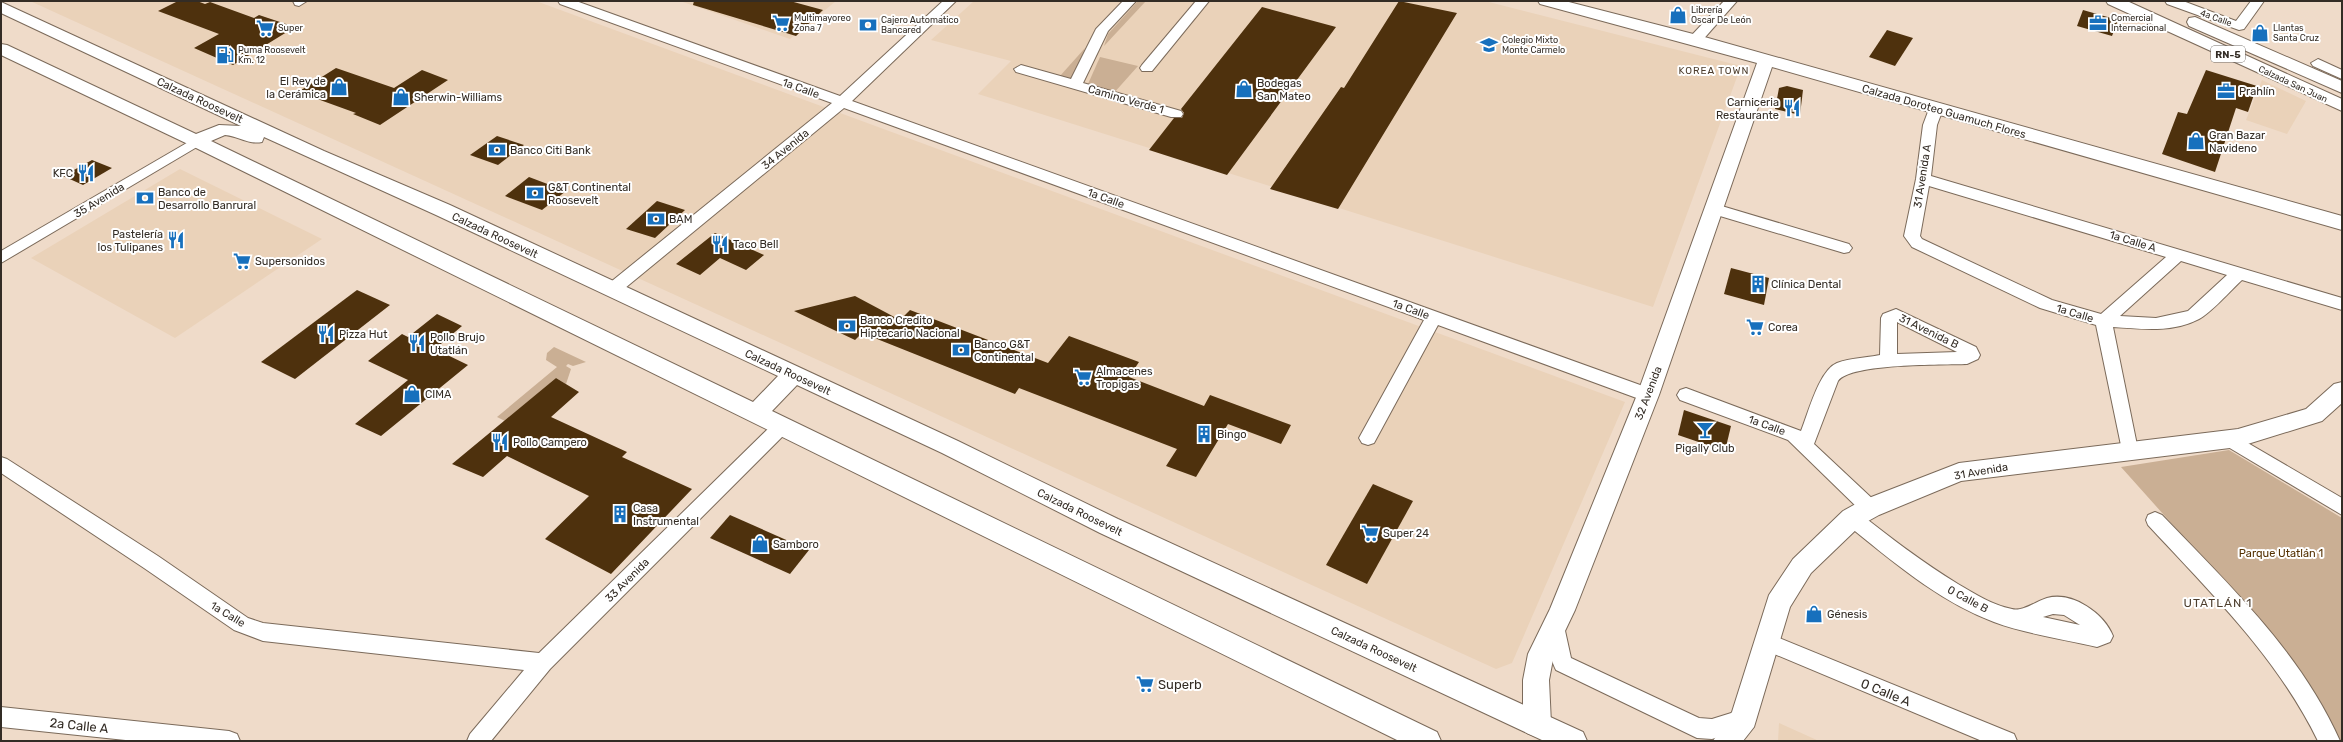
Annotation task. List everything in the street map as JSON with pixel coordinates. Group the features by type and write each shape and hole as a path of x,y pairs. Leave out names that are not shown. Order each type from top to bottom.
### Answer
{"main road":[{"name":"Calzada San Juan","path":"2114,1 2342,106"},
{"name":"Calzada San Juan","path":"2149,1 2342,88"},
{"name":"Calzada Doroteo Guamuch Flores","path":"1554,2 1694,40 2342,223"},
{"name":"Calzada Roosevelt","path":"1,7 291,142 613,289 950,448 1109,526 1573,741"},
{"path":"1,49 197,141 1427,741"},
{"name":"32 Avenida","path":"1537,724 1536,680 1541,654 1648,395 1715,209 1766,61"},
{"path":"197,141 213,132 231,129 262,141 291,142"},
{"path":"756,414 794,374"},
{"name":"31 Avenida","path":"1727,741 1744,718 1778,604 1802,566 1861,513 1959,472 2129,450 2238,438 2314,415 2342,390"}],"street":[{"name":"34 Avenida","path":"613,289 841,103 950,1"},
{"name":"Camino Verde 1","path":"1075,85 1102,29 1130,1"},
{"path":"1147,68 1203,1"},
{"path":"1694,40 1730,1"},
{"name":"4a Calle","path":"2171,1 2239,26 2258,1"},
{"name":"1a Calle","path":"571,2 841,103 1648,395"},
{"path":"2318,63 2342,75"},
{"name":"Camino Verde 1","path":"1021,69 1176,114"},
{"name":"31 Avenida A","path":"1916,243 1912,236 1923,179 1930,125 1936,109"},
{"name":"35 Avenida","path":"1,258 197,141"},
{"name":"1a Calle A","path":"1923,179 2342,304"},
{"path":"1715,209 1844,248"},
{"name":"1a Calle","path":"1916,243 2046,304 2104,321 2156,324 2176,322 2194,315 2240,273"},
{"path":"2129,450 2104,321 2178,255"},
{"name":"31 Avenida B","path":"1805,445 1834,373 1841,368 1888,360 1967,358 1972,355 1970,351 1896,315 1889,318 1888,360"},
{"path":"1368,438 1434,317"},
{"name":"1a Calle","path":"1686,395 1794,435 1805,445 1861,513"},
{"name":"33 Avenida","path":"478,741 543,664 782,426"},
{"path":"2229,439 2342,507"},
{"name":"1a Calle","path":"1,464 152,562 248,627 263,632 410,647 543,664"},
{"name":"0 Calle B","path":"1861,513 1912,566 1957,595 2000,615 2018,618 2051,605 2062,604 2075,610 2100,629 2103,636"},
{"path":"2155,520 2269,642 2309,700 2329,741"},
{"path":"1555,623 1560,640 1558,653 1563,664 1697,728 1712,729 1744,718"},
{"name":"0 Calle A","path":"1767,642 2006,741"},
{"name":"2a Calle A","path":"1,717 229,741"}],"shaded area":[{"path":"30,1 536,1 1625,402 1512,663 1496,669"},
{"name":"Multimayoreo Zona 7","path":"680,1 836,1 790,39"},
{"path":"974,1 1485,1 1741,66 1653,307 978,94 1011,61 931,40"},
{"path":"2262,80 2306,101 2287,134 2246,120"},
{"path":"180,169 322,239 175,338 31,258"},
{"path":"1779,723 1819,741 1778,741"}],"green space":[{"path":"1138,1 1146,1 1104,46 1108,34"},
{"path":"1085,48 1074,77 1070,80 1065,80 1060,76"},
{"path":"1100,57 1138,66 1113,94 1091,88 1088,84"},
{"path":"554,347 586,362 573,366 568,364 566,366 571,369 566,384 556,378 505,421 497,417 557,367 546,360 547,353"},
{"name":"Parque Utatlán 1","path":"2229,450 2342,518 2342,741 2318,741 2240,600 2121,467"}],"building":[{"path":"178,1 197,1 205,4 210,2 254,18 259,15 295,27 233,65 194,48 219,34 158,11"},
{"name":"Multimayoreo Zona 7","path":"694,1 790,1 823,10 796,36 693,5"},
{"path":"1399,1 1457,13 1338,209 1270,189 1341,87 1344,88"},
{"name":"Bodegas San Mateo","path":"1262,7 1336,27 1227,175 1149,150 1174,118 1182,118 1184,113 1181,109"},
{"name":"Comercial Internacional","path":"2083,10 2118,20 2112,36 2077,26"},
{"path":"1887,30 1913,38 1895,66 1869,57"},
{"path":"336,68 394,88 422,70 448,80 380,125 353,114 356,113 298,92"},
{"path":"2206,70 2257,86 2248,112 2236,108 2215,172 2162,154 2178,112 2187,114"},
{"path":"1787,86 1803,90 1800,115 1775,109 1779,88"},
{"name":"Banco Citi Bank","path":"497,136 524,145 498,165 470,155"},
{"name":"KFC","path":"92,160 112,168 83,185 63,176"},
{"name":"G&T Continental Roosevelt","path":"529,177 566,191 542,210 505,196"},
{"name":"BAM","path":"657,201 685,210 655,238 626,229"},
{"name":"Taco Bell","path":"715,233 764,255 746,270 720,258 700,275 676,264"},
{"path":"1731,268 1769,278 1764,305 1724,294"},
{"name":"Pizza Hut","path":"357,290 390,305 295,379 261,362"},
{"path":"855,296 900,320 910,310 1048,363 1069,336 1139,362 1129,377 1204,406 1210,395 1291,425 1281,444 1228,424 1196,477 1166,466 1177,449 1019,388 1015,394 862,333 855,340 794,311"},
{"path":"437,314 462,326 435,349 468,365 381,436 355,424 408,380 368,361 402,334 408,337"},
{"path":"556,378 579,392 551,417 627,452 622,457 692,489 611,574 545,539 589,496 507,456 483,477 452,464"},
{"name":"Pigally Club","path":"1684,410 1731,426 1725,451 1678,435"},
{"name":"Super 24","path":"1373,484 1413,501 1367,584 1326,565"},
{"name":"Samboro","path":"730,515 809,550 790,574 710,538"}],"place":[{"name":"Librería Oscar De León","path":"1678,15"},
{"name":"Multimayoreo Zona 7","path":"781,23"},
{"name":"Comercial Internacional","path":"2098,23"},
{"name":"Cajero Automatico Bancared","path":"868,25"},
{"name":"Super","path":"265,28"},
{"name":"Llantas Santa Cruz","path":"2260,33"},
{"name":"Colegio Mixto Monte Carmelo","path":"1489,45"},
{"name":"Puma Roosevelt Km. 12","path":"225,55"},
{"name":"El Rey de la Cerámica","path":"339,87"},
{"name":"Bodegas San Mateo","path":"1244,89"},
{"name":"Prahlín","path":"2226,91"},
{"name":"Sherwin-Williams","path":"401,97"},
{"name":"Carniceria Restaurante","path":"1792,108"},
{"name":"Gran Bazar Navideno","path":"2196,141"},
{"name":"Banco Citi Bank","path":"497,150"},
{"name":"KFC","path":"86,173"},
{"name":"G&T Continental Roosevelt","path":"535,193"},
{"name":"Banco de Desarrollo Banrural","path":"145,198"},
{"name":"BAM","path":"656,219"},
{"name":"Pastelería los Tulipanes","path":"176,240"},
{"name":"Taco Bell","path":"720,244"},
{"name":"Supersonidos","path":"242,261"},
{"name":"Clínica Dental","path":"1758,284"},
{"name":"Banco Credito Hiptecario Nacional","path":"847,326"},
{"name":"Corea","path":"1755,327"},
{"name":"Pizza Hut","path":"326,334"},
{"name":"Pollo Brujo Utatlán","path":"417,343"},
{"name":"Banco G&T Continental","path":"961,350"},
{"name":"Almacenes Tropigas","path":"1083,377"},
{"name":"CIMA","path":"412,394"},
{"name":"Pigally Club","path":"1705,430"},
{"name":"Bingo","path":"1204,434"},
{"name":"Pollo Campero","path":"500,442"},
{"name":"Casa Instrumental","path":"620,514"},
{"name":"Super 24","path":"1370,533"},
{"name":"Samboro","path":"760,544"},
{"name":"Génesis","path":"1814,614"},
{"name":"Superb","path":"1145,684"}],"district":[{"name":"KOREA TOWN","path":"1714,70"},
{"name":"UTATLÁN 1","path":"2218,603"}]}
